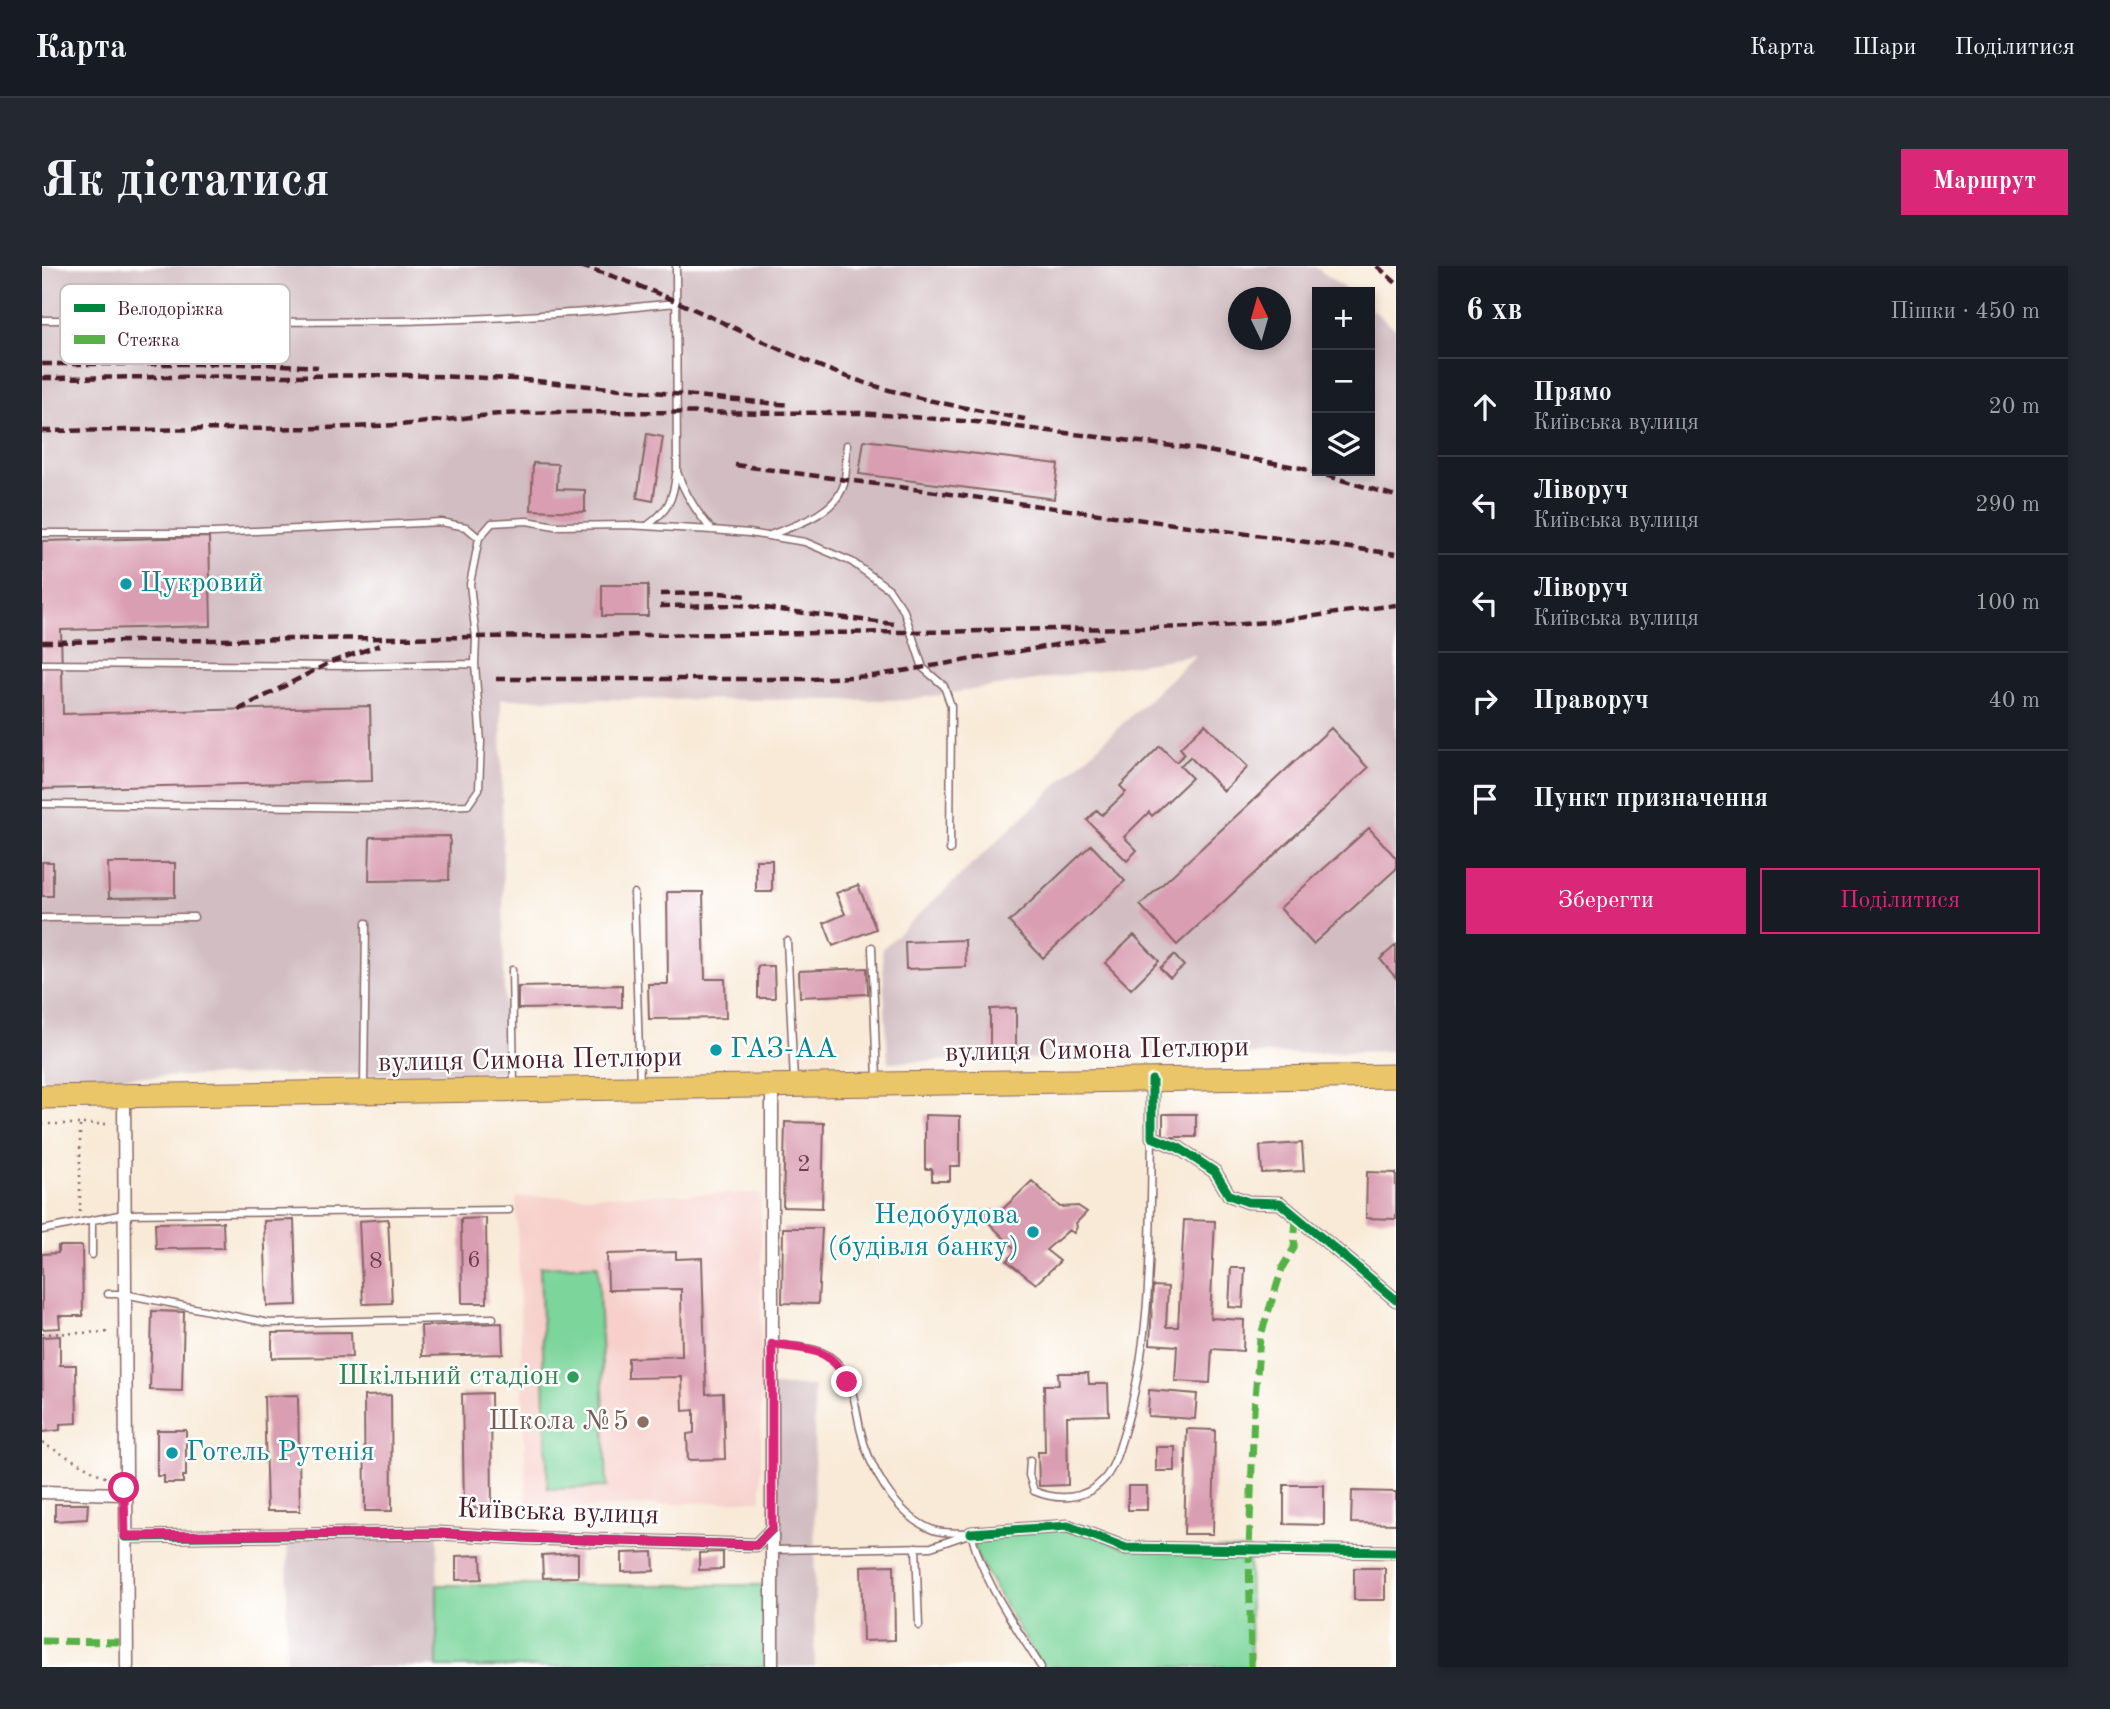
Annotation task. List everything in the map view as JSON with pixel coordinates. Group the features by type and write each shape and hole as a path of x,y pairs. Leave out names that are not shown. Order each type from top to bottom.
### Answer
{"highway":[{"name":"вулиця Симона Петлюри","path":"42,1097 1396,1076"}],"street":[{"path":"1152,1080 1152,1137 1179,1148 1215,1172 1228,1195 1248,1202 1280,1203 1396,1300"},
{"path":"772,1667 772,1344 783,1087"},
{"path":"124,1095 127,1667"},
{"path":"42,1492 124,1491"},
{"path":"971,1533 1068,1527 1126,1548 1396,1552"},
{"name":"Київська вулиця","path":"125,1536 438,1533 756,1545 772,1529"}],"lane":[{"path":"646,526 664,513 674,494 677,472 676,266"},
{"path":"290,319 485,318 676,303"},
{"path":"42,320 60,320"},
{"path":"768,536 804,522 830,506 844,484 847,445"},
{"path":"677,472 697,513 712,530"},
{"path":"42,804 379,808 467,805 479,789 481,742 475,664 476,638 470,584 479,538 492,523 527,521 555,526 646,526 712,530 805,542 852,562 889,589 904,611 923,668 944,686 951,706 950,850"},
{"path":"42,533 214,533 441,522 466,527 479,538"},
{"path":"42,664 475,664"},
{"path":"634,893 640,1089"},
{"path":"42,918 194,917"},
{"path":"364,1093 366,923"},
{"path":"783,1087 787,941"},
{"path":"873,947 877,1084"},
{"path":"512,970 514,1091"},
{"path":"1030,1460 1029,1475 1034,1491 1046,1496 1063,1497 1088,1493 1105,1479 1115,1461 1136,1380 1145,1322 1152,1137"},
{"path":"42,1230 124,1214 509,1210"},
{"path":"92,1220 92,1255"},
{"path":"108,1294 124,1294 269,1323 493,1318"},
{"path":"772,1344 816,1351 828,1355 840,1366 855,1401 860,1430 870,1459 898,1504 934,1530 971,1533"},
{"path":"772,1550 931,1547 971,1533"},
{"path":"971,1533 977,1557 1041,1667"},
{"path":"916,1547 919,1626"}],"path":[{"path":"42,1124 121,1124"},
{"path":"80,1124 80,1223"},
{"path":"42,1334 124,1332"},
{"path":"42,1443 124,1491"}],"shaded area":[{"path":"42,266 1314,266 1342,287 1312,287 1312,476 1375,476 1375,312 1396,329 1396,1051 888,1062 882,949 1196,655 906,700 501,699 505,1072 42,1078"},
{"name":"Школа №5","path":"761,1193 761,1500 527,1511 516,1197"},
{"path":"771,1386 814,1386 815,1667 772,1667"},
{"path":"438,1533 436,1667 286,1667 288,1535"}],"green space":[{"name":"Шкільний стадіон","path":"598,1265 607,1487 548,1489 540,1267"},
{"path":"1068,1526 1126,1548 1249,1550 1251,1667 1041,1667 977,1557 971,1533"},
{"path":"437,1585 772,1585 772,1667 437,1667"}],"building":[{"path":"647,434 663,437 653,501 637,498"},
{"path":"864,440 1058,464 1054,499 859,474"},
{"path":"533,463 558,464 557,489 585,490 585,512 531,510"},
{"path":"209,537 211,626 61,630 63,714 370,706 372,781 42,789 42,541"},
{"path":"602,585 648,585 648,616 602,616"},
{"path":"1205,724 1248,767 1224,791 1190,757 1180,766 1192,778 1152,816 1149,812 1124,837 1137,850 1127,861 1087,820 1097,810 1102,815 1126,792 1120,786 1160,746 1176,762 1185,754 1180,748"},
{"path":"1331,728 1368,768 1177,945 1140,905"},
{"path":"1369,828 1396,858 1396,869 1313,944 1280,908"},
{"path":"450,836 449,880 369,881 370,837"},
{"path":"1091,845 1125,881 1043,958 1009,922"},
{"path":"756,860 772,860 772,892 756,892"},
{"path":"42,862 53,862 53,896 42,896"},
{"path":"108,863 175,863 175,897 109,898"},
{"path":"858,885 876,929 833,946 824,923 845,914 836,893"},
{"path":"667,892 703,892 705,979 725,979 726,1018 649,1019 648,984 668,984"},
{"path":"1134,935 1159,961 1131,989 1105,963"},
{"path":"965,940 966,967 906,969 905,942"},
{"path":"1396,945 1396,978 1380,959"},
{"path":"1174,955 1184,966 1170,978 1160,968"},
{"path":"758,966 774,966 775,998 758,998"},
{"path":"867,968 868,994 800,997 799,971"},
{"path":"622,985 622,1007 518,1009 518,987"},
{"path":"1016,1008 1016,1060 990,1060 990,1009"},
{"path":"1163,1114 1196,1114 1196,1137 1163,1137"},
{"path":"925,1115 960,1116 960,1166 950,1166 950,1181 932,1181 932,1169 925,1169"},
{"path":"785,1122 824,1123 822,1208 783,1207"},
{"path":"1302,1143 1304,1171 1262,1173 1260,1146"},
{"path":"1367,1172 1396,1173 1396,1219 1366,1218"},
{"name":"Недобудова (будівля банку)","path":"1032,1181 1060,1207 1078,1206 1087,1212 1076,1223 1074,1233 1069,1230 1046,1250 1060,1261 1036,1284 1007,1261 1016,1250 977,1211 1003,1209"},
{"path":"486,1218 487,1303 462,1303 461,1219"},
{"path":"388,1219 392,1303 363,1304 359,1221"},
{"path":"294,1220 297,1305 267,1306 264,1221"},
{"path":"1184,1220 1215,1221 1210,1318 1244,1320 1243,1351 1212,1349 1210,1383 1175,1381 1177,1346 1150,1344 1153,1286 1168,1287 1166,1327 1178,1327"},
{"path":"223,1222 224,1248 156,1249 155,1223"},
{"path":"783,1228 822,1228 818,1304 782,1303"},
{"path":"58,1246 82,1246 83,1316 59,1316 60,1328 42,1329 42,1254 58,1253"},
{"path":"676,1252 676,1259 702,1258 706,1394 723,1393 725,1459 688,1460 687,1434 694,1433 694,1410 683,1411 682,1377 628,1378 628,1358 682,1356 681,1289 608,1290 607,1254"},
{"path":"1231,1268 1245,1268 1243,1308 1229,1307"},
{"path":"152,1311 184,1312 182,1391 150,1390"},
{"path":"502,1323 503,1354 422,1356 421,1326"},
{"path":"351,1332 352,1357 272,1358 272,1333"},
{"path":"60,1336 60,1365 76,1365 77,1423 60,1424 60,1430 43,1432 42,1337"},
{"path":"1058,1373 1088,1373 1089,1384 1108,1384 1109,1415 1067,1416 1068,1485 1039,1486 1038,1452 1045,1452 1044,1385 1059,1385"},
{"path":"1149,1390 1197,1394 1195,1419 1148,1416"},
{"path":"491,1393 492,1508 464,1508 462,1394"},
{"path":"298,1395 300,1511 267,1511 264,1396"},
{"path":"391,1395 392,1511 365,1511 364,1396"},
{"path":"1187,1429 1215,1430 1213,1534 1184,1534"},
{"name":"Готель Рутенія","path":"157,1430 186,1430 186,1476 183,1476 183,1483 164,1483 164,1476 157,1476"},
{"path":"1156,1447 1175,1447 1175,1471 1156,1471"},
{"path":"1284,1485 1324,1485 1324,1525 1284,1524"},
{"path":"1128,1486 1147,1486 1147,1510 1128,1510"},
{"path":"1352,1491 1396,1492 1396,1524 1351,1523"},
{"path":"55,1504 88,1504 87,1519 55,1521"},
{"path":"653,1552 654,1571 622,1572 622,1553"},
{"path":"723,1552 723,1569 699,1570 699,1553"},
{"path":"578,1553 578,1577 543,1578 542,1555"},
{"path":"481,1555 482,1579 456,1580 456,1556"},
{"path":"894,1565 895,1640 863,1641 861,1566"},
{"path":"1354,1568 1385,1568 1385,1600 1354,1600"}],"railway":[{"path":"580,266 648,290 845,376 911,396 1025,419"},
{"path":"1377,266 1396,283"},
{"path":"42,364 266,364 318,367"},
{"path":"42,378 405,375 515,379 790,405"},
{"path":"42,431 325,428 400,425 499,414 557,412 860,413 976,422 1197,449 1301,468 1396,496"},
{"path":"735,465 1396,554"},
{"path":"660,594 720,593 747,596"},
{"path":"660,606 740,605 894,624"},
{"path":"984,630 1211,627 1396,605"},
{"path":"42,642 991,631"},
{"path":"496,679 810,679 873,676 1103,637"},
{"path":"238,710 331,662 380,645"}],"marked path":[{"path":"1251,1667 1249,1550 1254,1410 1260,1338 1283,1266 1294,1248 1296,1217"},
{"path":"42,1641 126,1642"}],"cycle path":[{"path":"1152,1080 1152,1137 1179,1148 1215,1172 1229,1195 1248,1202 1280,1203 1396,1300"},
{"path":"971,1533 1068,1526 1126,1548 1396,1552"},
{"path":"125,1537 438,1533 756,1545 772,1529"}],"place":[{"name":"Цукровий","path":"126,584"},
{"name":"ГАЗ-АА","path":"716,1050"},
{"name":"Недобудова (будівля банку)","path":"1033,1232"},
{"name":"Шкільний стадіон","path":"573,1377"},
{"name":"Школа №5","path":"643,1422"},
{"name":"Готель Рутенія","path":"172,1453"}],"route":[{"path":"124,1488 125,1536 438,1533 756,1545 772,1529 772,1344 828,1355 840,1366 847,1382"}]}
